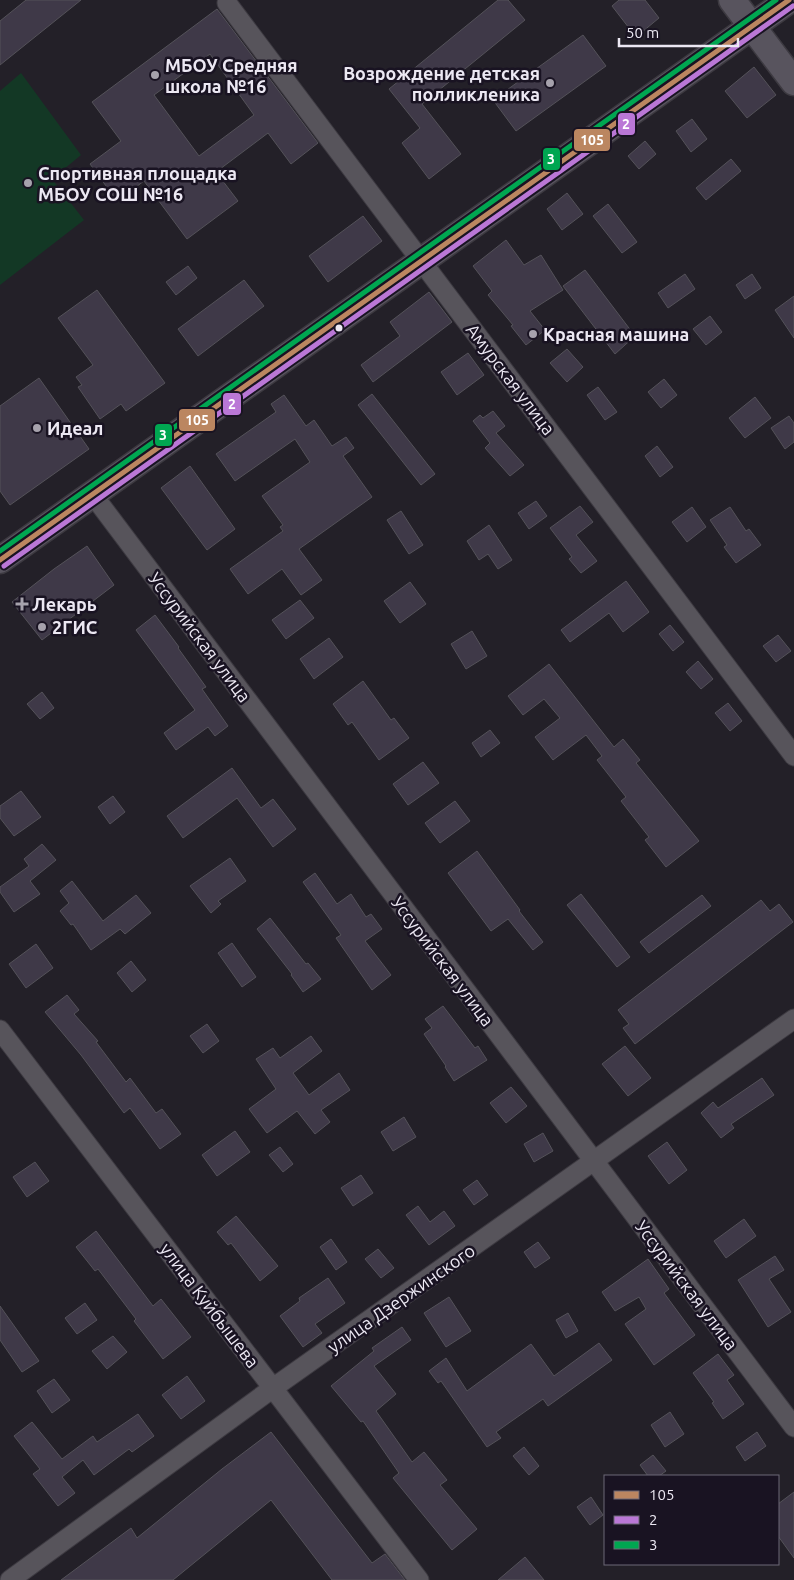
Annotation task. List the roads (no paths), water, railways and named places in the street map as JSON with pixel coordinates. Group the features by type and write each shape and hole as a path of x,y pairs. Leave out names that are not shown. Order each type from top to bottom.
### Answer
{"main road":[{"path":"732,0 794,82"},
{"path":"0,560 789,0"}],"street":[{"name":"Амурская улица","path":"227,3 794,756"},
{"name":"Уссурийская улица","path":"93,495 794,1427"},
{"name":"улица Дзержинского","path":"10,1580 273,1388 794,1019"},
{"name":"улица Куйбышева","path":"0,1030 419,1580"}],"place":[{"name":"МБОУ Средняя школа №16","path":"155,75"},
{"name":"Возрождение детская полликленика","path":"550,83"},
{"name":"Спортивная площадка МБОУ СОШ №16","path":"28,183"},
{"name":"Красная машина","path":"533,334"},
{"name":"Идеал","path":"37,428"},
{"name":"Лекарь","path":"22,604"},
{"name":"2ГИС","path":"42,627"}]}
